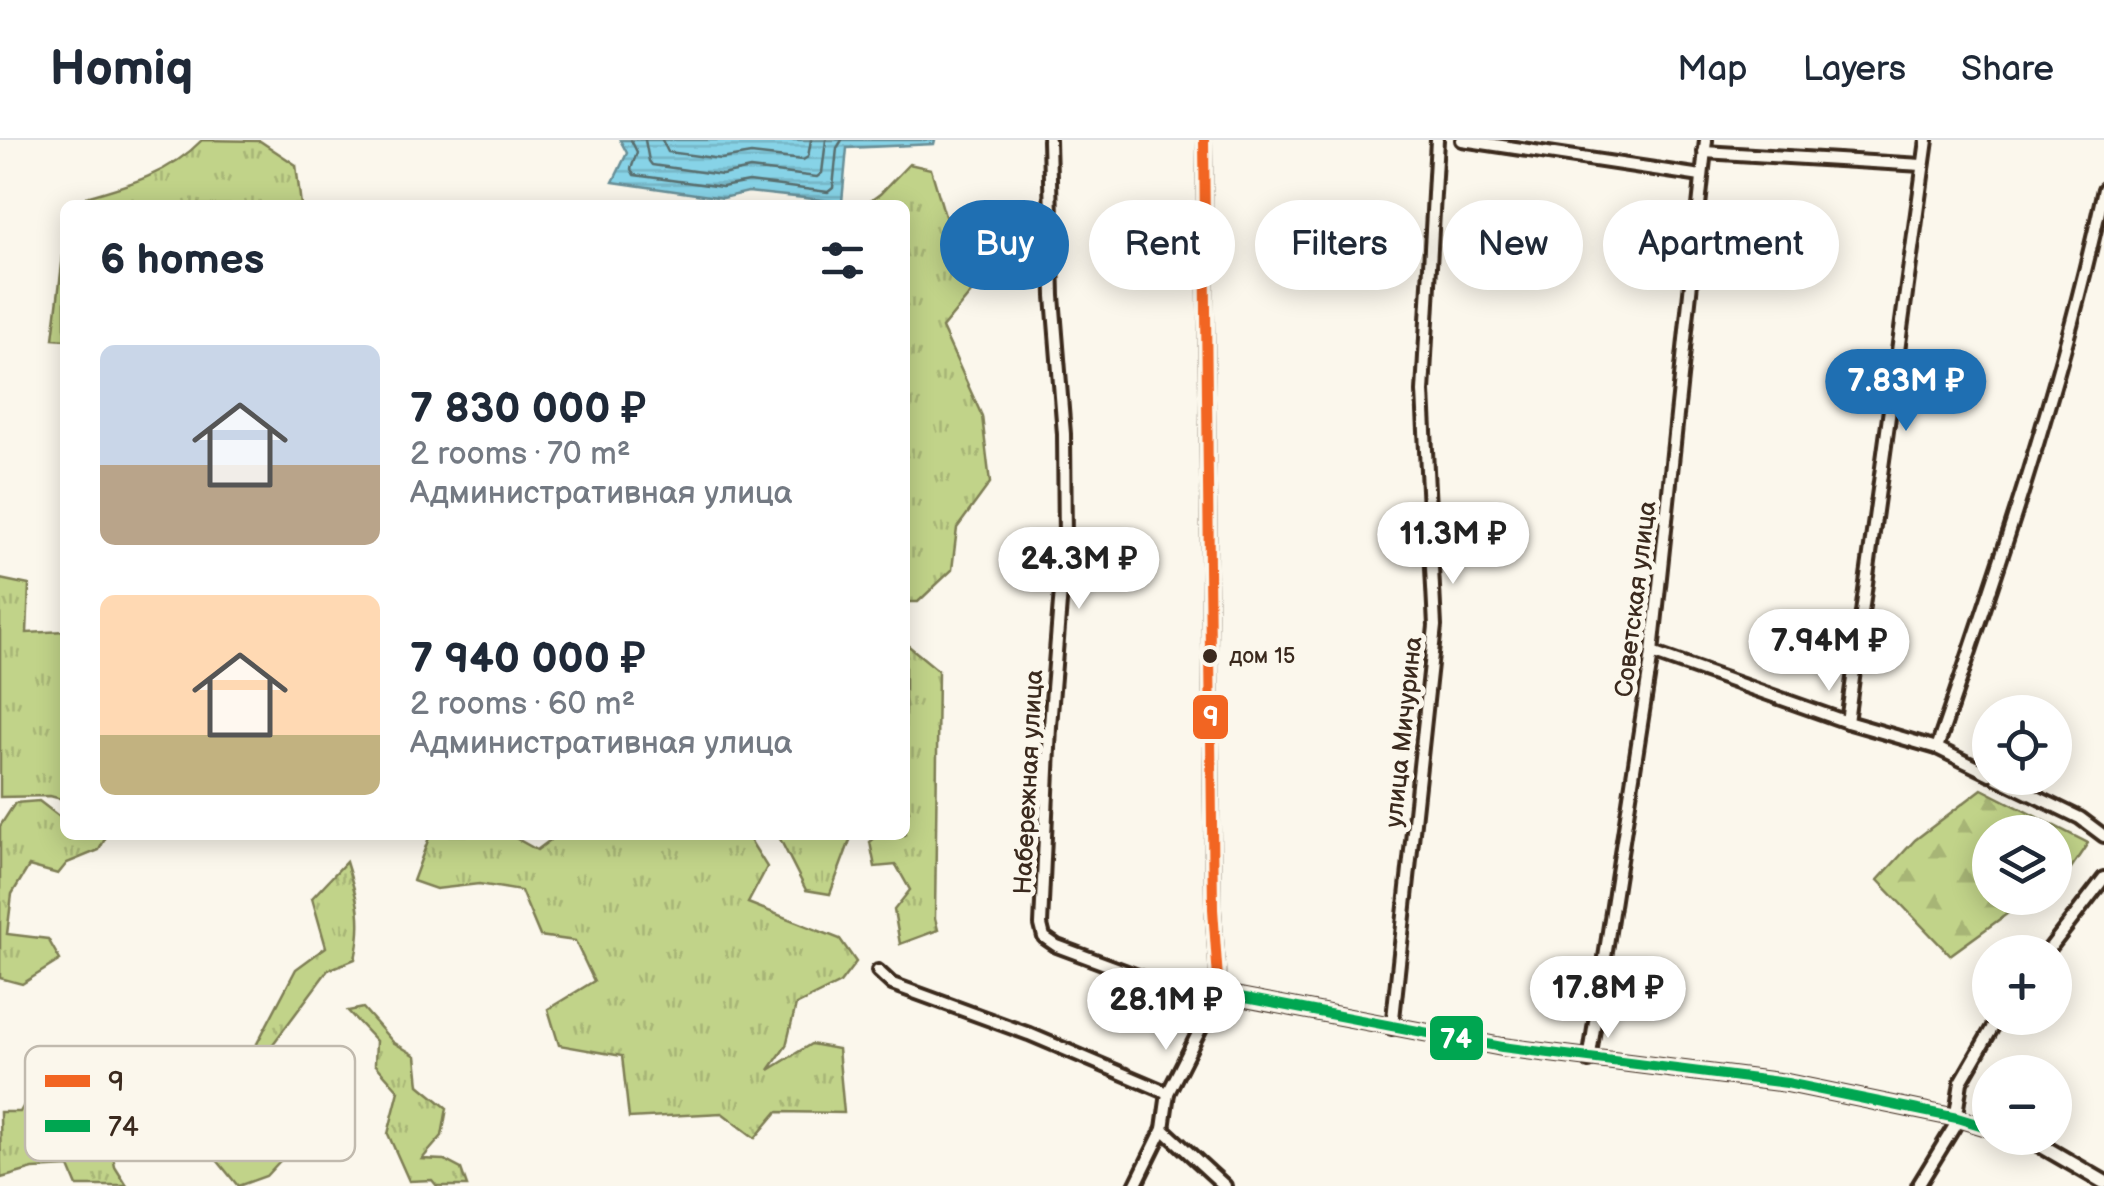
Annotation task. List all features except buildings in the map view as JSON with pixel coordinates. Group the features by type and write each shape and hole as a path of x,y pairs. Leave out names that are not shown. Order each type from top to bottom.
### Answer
{"street":[{"name":"Набережная улица","path":"1049,140 1066,542 1050,726 1044,937 1122,972 1202,1000 1218,993"},
{"path":"1136,1186 1164,1128 1168,1093 1218,993 1213,909 1204,140"},
{"name":"улица Мичурина","path":"1392,1028 1435,626 1423,392 1438,140"},
{"path":"1462,140 1702,176"},
{"path":"1847,722 1927,140"},
{"path":"1705,146 1922,165"},
{"name":"Советская улица","path":"1589,1060 1652,653 1705,146"},
{"path":"1936,748 2020,502 2061,365 2104,189"},
{"path":"1652,653 1847,722 1936,748 1972,765"},
{"path":"2032,795 2080,818 2104,836"},
{"path":"2061,935 2104,878"},
{"path":"878,971 892,984 1029,1034 1168,1093"},
{"path":"1218,993 1392,1028 1589,1060 1787,1083 1972,1123"},
{"path":"1918,1186 1957,1118 1961,1082 1988,1035"},
{"path":"1164,1128 1224,1186"},
{"path":"2058,1155 2104,1182"}],"green space":[{"path":"202,140 260,141 296,165 300,200 83,200 163,169"},
{"path":"909,164 931,169 940,200 940,290 974,290 942,328 982,416 990,483 957,528 952,570 918,602 910,602 910,200 872,200"},
{"path":"60,281 60,340 53,339"},
{"path":"0,579 29,585 27,633 60,631 60,799 0,797"},
{"path":"910,647 938,670 938,930 900,944 894,910 910,890 896,865 875,867 870,842 910,840"},
{"path":"1974,795 1994,795 2033,815 1972,815 1972,915 2005,915 1972,935 1972,939 1950,955 1878,880 1915,840"},
{"path":"39,801 60,817 60,840 104,840 99,850 67,863 58,874 29,866 12,894 7,934 48,939 60,960 22,984 0,978 0,826 15,803"},
{"path":"2072,835 2088,843 2072,867"},
{"path":"428,840 519,840 537,850 550,840 750,840 767,867 748,903 840,939 856,962 840,983 796,1005 786,1046 769,1070 811,1044 838,1049 844,1113 777,1112 755,1138 722,1113 629,1118 622,1056 559,1045 548,1009 594,981 575,941 540,936 521,891 479,884 436,889 413,881"},
{"path":"781,840 850,840 830,894 806,890"},
{"path":"346,862 358,910 355,959 328,970 272,1046 256,1046 296,969 326,947 312,898"},
{"path":"363,1008 393,1042 416,1056 419,1085 447,1108 442,1136 422,1159 444,1160 461,1169 467,1186 409,1181 388,1134 399,1091 375,1064 376,1041 348,1011"},
{"path":"25,1103 25,1161 114,1161 127,1186 77,1186 69,1167 33,1169 1,1178 0,1112 20,1112"},
{"path":"218,1161 280,1161 266,1176 238,1186"}],"water":[{"path":"620,140 935,140 934,144 847,148 842,200 748,192 723,198 613,182 627,153"}],"transit line":[{"name":"9","path":"1204,140 1213,909 1219,993"},
{"name":"74","path":"1219,993 1502,1047 1787,1083 1972,1123"}],"place":[{"name":"дом 15","path":"1210,656"}]}
